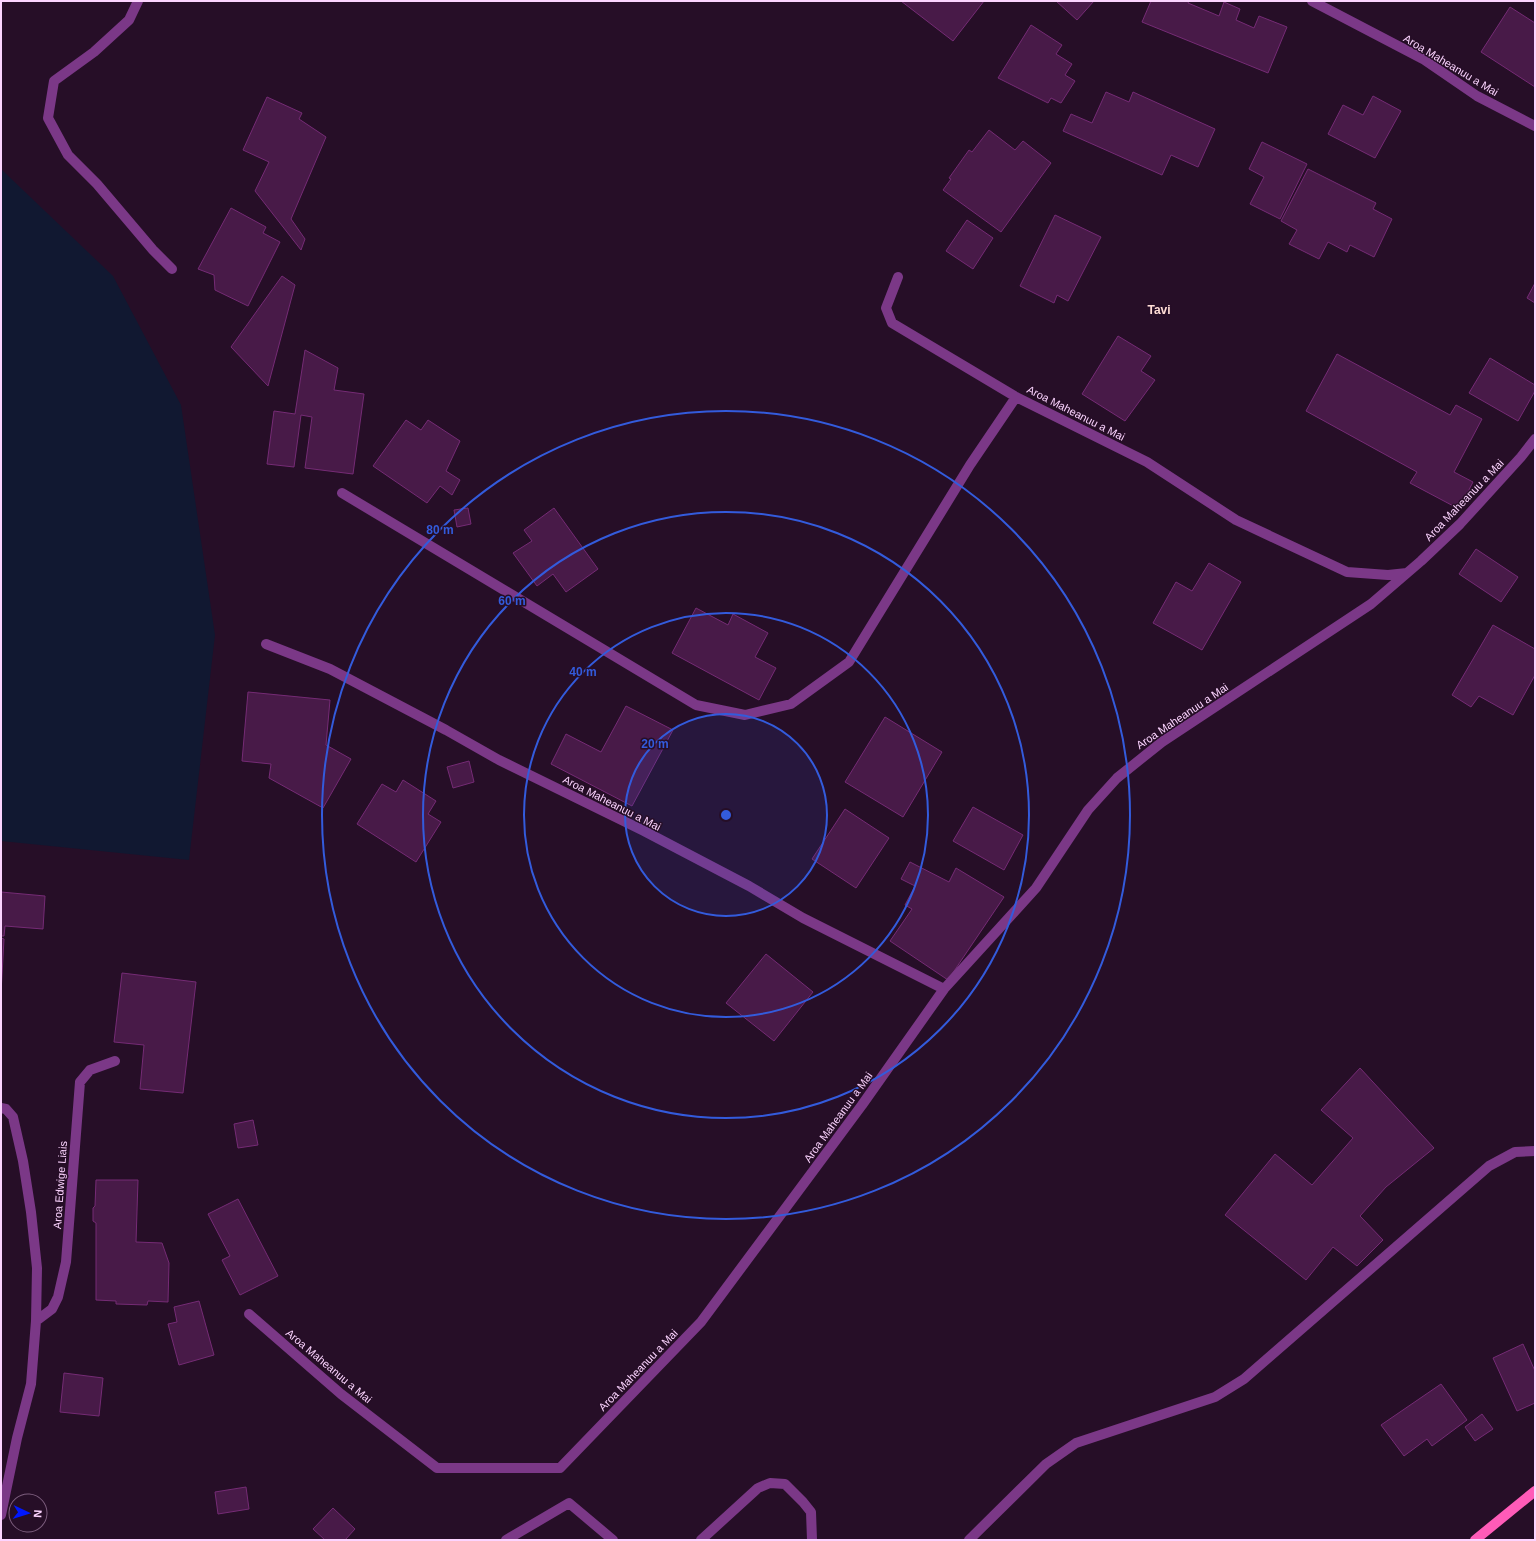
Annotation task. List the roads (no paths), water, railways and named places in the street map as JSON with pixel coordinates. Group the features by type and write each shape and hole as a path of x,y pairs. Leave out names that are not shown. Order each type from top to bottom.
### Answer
{"main road":[{"path":"1475,1540 1535,1491"}],"street":[{"path":"138,1 129,20 94,52 54,81 48,118 68,155 97,184 153,250 172,269"},
{"name":"Aroa Maheanuu a Mai","path":"1312,1 1423,59 1477,96 1535,126"},
{"name":"Aroa Maheanuu a Mai","path":"898,277 886,308 892,323 1016,397 1147,462 1236,520 1347,572 1388,575 1407,573"},
{"path":"342,494 696,705 745,715 791,704 849,662 970,465 1016,397"},
{"name":"Aroa Maheanuu a Mai","path":"249,1314 341,1394 437,1468 560,1468 701,1322 862,1105 944,989 1036,888 1088,810 1117,778 1162,742 1371,604 1460,524 1521,457 1535,439"},
{"name":"Aroa Maheanuu a Mai","path":"266,644 330,669 446,730 499,760 644,831 698,861 749,886 804,918 944,989"},
{"name":"Aroa Edwige Liais","path":"36,1321 52,1309 58,1297 66,1262 80,1082 90,1070 115,1061"},
{"path":"1,1108 6,1109 13,1117 23,1160 31,1212 37,1268 36,1321 32,1384 17,1438 1,1515"},
{"path":"969,1540 1046,1464 1076,1444 1215,1397 1244,1379 1489,1166 1515,1152 1535,1151"},
{"path":"701,1540 758,1488 770,1483 785,1484 804,1502 811,1512 812,1540"},
{"path":"506,1540 570,1503 613,1540"}],"district":[{"name":"Tavi","path":"1159,310"}]}
